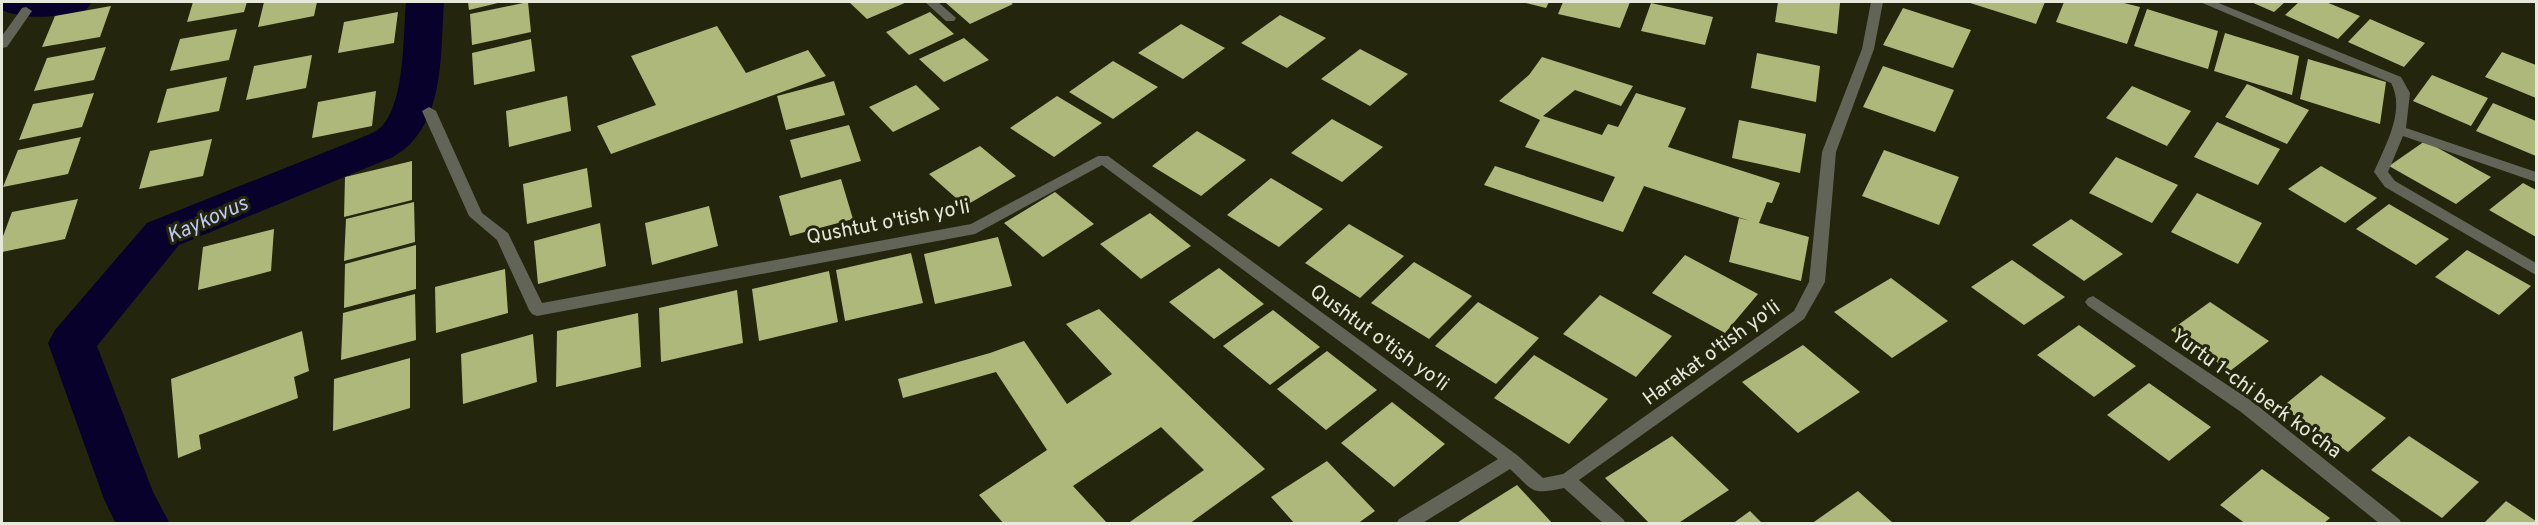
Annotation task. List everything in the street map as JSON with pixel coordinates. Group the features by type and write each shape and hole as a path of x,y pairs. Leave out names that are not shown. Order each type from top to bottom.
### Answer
{"street":[{"path":"931,2 950,18"},
{"name":"Harakat o'tish yo'li","path":"1511,459 1540,486 1568,480 1799,315 1817,282 1829,153 1868,49 1877,2"},
{"path":"2206,2 2396,80 2403,93 2399,130 2381,172 2390,184 2536,270"},
{"path":"2,44 26,11"},
{"name":"Qushtut o'tish yo'li","path":"429,111 476,216 503,237 537,310 975,229 1103,159 1511,459"},
{"path":"2399,130 2536,177"},
{"name":"Yurtu 1-chi berk ko'cha","path":"2093,302 2247,406 2394,524"},
{"path":"1405,524 1511,459"},
{"path":"1568,480 1617,524"}],"building":[{"path":"193,2 247,2 244,12 187,22"},
{"path":"264,2 317,2 314,16 258,27"},
{"path":"468,2 502,2 469,10"},
{"path":"528,2 531,32 472,45 470,14"},
{"path":"849,2 907,2 867,19"},
{"path":"1010,2 1013,4 970,24 946,3"},
{"path":"1522,2 1549,2 1546,8"},
{"path":"1563,2 1630,2 1620,28 1558,14"},
{"path":"1778,2 1840,3 1837,34 1775,22"},
{"path":"1967,2 2045,2 2036,24"},
{"path":"2064,2 2120,2 2140,7 2127,44 2056,22"},
{"path":"2251,2 2285,2 2274,12"},
{"path":"2299,2 2326,2 2360,16 2338,39 2285,15"},
{"path":"1651,3 1713,17 1705,45 1641,31"},
{"path":"111,6 100,37 42,47 55,16"},
{"path":"1903,8 1971,30 1953,68 1883,45"},
{"path":"2147,9 2218,31 2208,69 2134,46"},
{"path":"398,12 394,43 338,53 344,22"},
{"path":"930,12 954,34 909,55 886,32"},
{"path":"1280,15 1326,38 1287,68 1241,43"},
{"path":"2370,19 2425,43 2404,67 2348,42"},
{"path":"1181,24 1225,48 1183,79 1138,53"},
{"path":"717,26 746,73 808,50 826,76 611,154 597,126 656,105 631,56"},
{"path":"237,29 229,60 170,71 180,39"},
{"path":"2225,33 2299,56 2292,95 2214,71"},
{"path":"964,38 989,60 944,82 919,59"},
{"path":"531,39 535,71 474,85 472,53"},
{"path":"106,47 94,80 34,91 47,58"},
{"path":"1360,49 1408,74 1370,106 1321,79"},
{"path":"2502,52 2536,65 2536,98 2485,77"},
{"path":"1757,53 1820,66 1816,102 1751,88"},
{"path":"312,55 306,88 246,100 254,66"},
{"path":"1542,57 1633,86 1621,106 1575,90 1543,116 1602,135 1608,124 1618,127 1636,93 1686,108 1668,147 1780,183 1772,203 1767,202 1759,223 1809,237 1801,281 1729,262 1739,218 1750,221 1644,186 1623,232 1484,185 1495,166 1603,202 1615,177 1525,147 1540,120 1499,101 1529,75"},
{"path":"2308,59 2386,82 2380,124 2300,99"},
{"path":"1113,61 1158,87 1113,119 1069,92"},
{"path":"1883,66 1954,90 1935,132 1863,107"},
{"path":"2432,75 2488,98 2471,126 2413,101"},
{"path":"227,77 219,111 157,123 167,89"},
{"path":"834,81 845,115 786,130 777,96"},
{"path":"2247,84 2309,110 2287,144 2225,117"},
{"path":"916,85 940,109 893,132 869,107"},
{"path":"2132,86 2191,111 2167,146 2106,118"},
{"path":"376,91 372,126 312,138 318,102"},
{"path":"94,93 82,127 19,140 33,104"},
{"path":"567,96 571,131 509,147 506,111"},
{"path":"1057,96 1102,123 1054,157 1010,128"},
{"path":"2493,103 2536,121 2536,156 2476,131"},
{"path":"1332,119 1383,147 1342,182 1291,153"},
{"path":"1739,120 1806,134 1800,173 1732,158"},
{"path":"2217,122 2280,149 2258,185 2194,157"},
{"path":"849,125 861,161 801,178 790,140"},
{"path":"1197,131 1246,160 1201,196 1152,166"},
{"path":"81,137 68,174 3,187 18,150"},
{"path":"212,139 203,176 139,189 150,151"},
{"path":"2425,141 2491,177 2456,204 2389,166"},
{"path":"980,146 1016,176 965,206 929,174"},
{"path":"1884,150 1959,177 1939,225 1862,196"},
{"path":"2116,157 2178,185 2152,223 2089,193"},
{"path":"412,161 412,200 344,217 345,177"},
{"path":"2321,166 2377,198 2345,223 2288,189"},
{"path":"587,168 592,207 527,224 523,184"},
{"path":"1271,178 1323,209 1279,247 1227,215"},
{"path":"841,179 853,219 790,236 779,196"},
{"path":"2523,183 2536,190 2536,237 2489,210"},
{"path":"1055,192 1094,224 1043,257 1004,223"},
{"path":"2197,193 2262,223 2238,264 2171,232"},
{"path":"78,199 65,239 2,252 2,239 12,212"},
{"path":"414,202 415,242 344,261 346,219"},
{"path":"2389,204 2449,239 2416,265 2356,229"},
{"path":"709,206 718,246 652,265 645,223"},
{"path":"1150,213 1191,246 1141,279 1100,244"},
{"path":"2071,219 2123,254 2084,281 2032,245"},
{"path":"600,223 606,266 538,284 534,241"},
{"path":"1349,224 1404,256 1360,298 1305,263"},
{"path":"274,229 271,271 198,290 203,247"},
{"path":"998,237 1012,286 935,304 924,254"},
{"path":"416,245 416,289 344,308 345,264"},
{"path":"2467,250 2531,286 2499,315 2435,277"},
{"path":"911,253 923,303 845,321 836,270"},
{"path":"1685,255 1758,294 1725,333 1652,293"},
{"path":"2012,260 2065,297 2024,325 1971,287"},
{"path":"1414,262 1472,296 1429,339 1371,303"},
{"path":"1219,268 1264,304 1214,339 1169,302"},
{"path":"505,269 508,313 436,333 435,287"},
{"path":"829,271 838,322 759,341 752,289"},
{"path":"1891,278 1948,321 1892,358 1834,312"},
{"path":"737,290 743,343 661,362 659,308"},
{"path":"415,294 416,340 341,360 343,313"},
{"path":"1600,295 1672,336 1636,377 1563,334"},
{"path":"1478,302 1539,338 1496,384 1435,346"},
{"path":"2210,302 2269,341 2230,371 2171,330"},
{"path":"1099,309 1265,469 1189,524 1127,524 1204,470 1161,427 1073,486 1108,524 1004,524 979,495 1047,450 996,372 903,398 898,379 1024,341 1067,404 1112,374 1066,324"},
{"path":"1273,310 1320,347 1270,385 1223,346"},
{"path":"638,313 641,367 556,387 557,331"},
{"path":"2079,325 2136,366 2094,397 2037,355"},
{"path":"302,331 309,371 294,377 298,398 199,435 201,449 178,458 171,379"},
{"path":"533,334 537,382 463,404 461,354"},
{"path":"1803,345 1860,392 1798,433 1742,382"},
{"path":"1327,351 1377,390 1326,430 1277,389"},
{"path":"1534,355 1608,399 1569,444 1494,398"},
{"path":"410,358 410,408 333,431 334,379"},
{"path":"2321,375 2386,418 2348,452 2282,407"},
{"path":"2149,383 2211,427 2169,461 2107,415"},
{"path":"1392,402 1445,444 1394,487 1341,443"},
{"path":"1672,436 1729,490 1677,524 1650,524 1605,478"},
{"path":"2409,436 2479,482 2442,518 2371,470"},
{"path":"1327,461 1375,511 1357,524 1295,524 1271,497"},
{"path":"2262,469 2330,518 2323,524 2246,524 2220,505"},
{"path":"1517,485 1553,524 1455,524"},
{"path":"1858,491 1894,524 1811,524"},
{"path":"2506,501 2536,521 2536,524 2483,524"},
{"path":"1750,511 1763,524 1732,524"}],"waterway":[{"name":"Kaykovus","path":"15,2 24,6 73,2"},
{"name":"Kaykovus","path":"144,524 130,499 72,343 163,234 378,147 396,136 407,120 417,88 425,2"}]}
